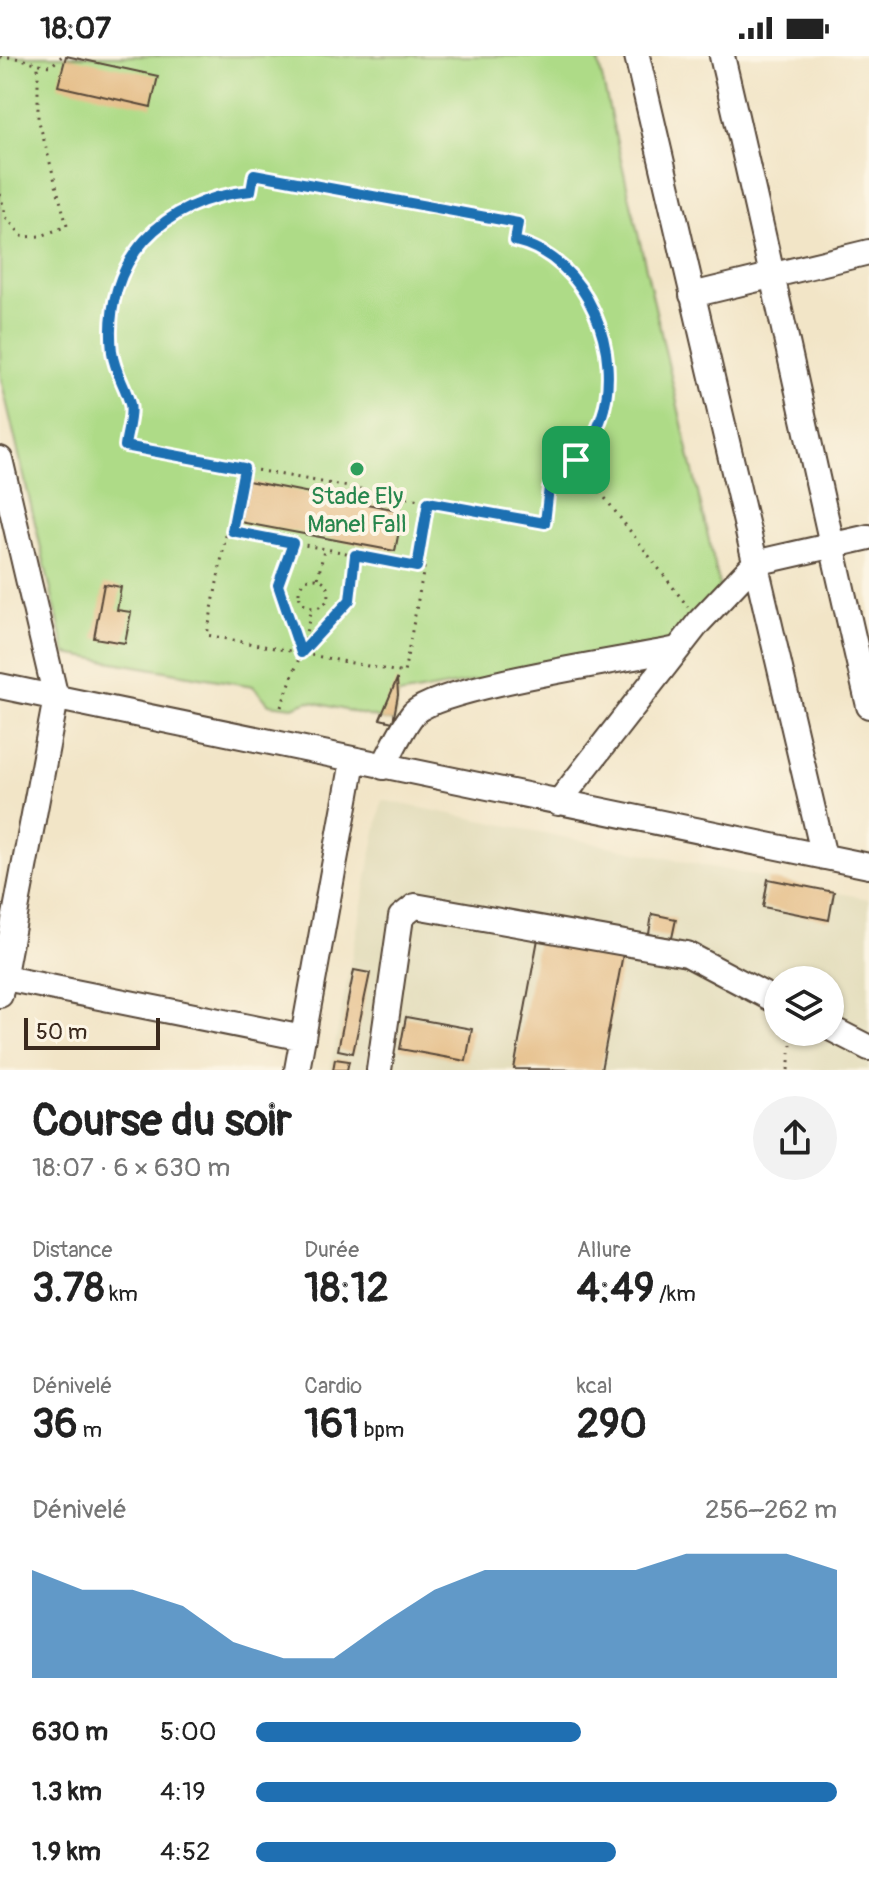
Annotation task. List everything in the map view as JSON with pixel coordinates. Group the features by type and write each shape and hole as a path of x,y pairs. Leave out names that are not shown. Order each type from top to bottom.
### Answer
{"street":[{"path":"637,56 824,857"},
{"path":"722,56 869,706"},
{"path":"692,295 869,252"},
{"path":"0,459 56,698 1,983 303,1038"},
{"path":"558,803 699,622 755,563 869,537"},
{"path":"383,767 414,713 433,703 478,688 678,649"},
{"path":"0,686 869,866"},
{"path":"297,1070 353,761"},
{"path":"379,1070 401,917 415,906 687,954 764,995"},
{"path":"844,1035 869,1048"}],"path":[{"path":"0,57 19,56 51,66 62,56"},
{"path":"0,194 6,217 23,237 41,236 67,226 38,118 38,64"},
{"path":"254,174 518,223 515,241 530,245 563,268 580,288 604,338 608,392 600,422 576,460 549,487 545,523 125,446 131,405 116,374 111,331 114,303 123,273 154,229 178,211 200,200 224,193 251,191 254,174"},
{"path":"576,460 699,622"},
{"path":"232,531 244,468"},
{"path":"417,567 428,502"},
{"path":"227,530 293,543 424,568 404,673 207,635 227,530"},
{"path":"293,543 278,585 301,653"},
{"path":"318,578 324,549"},
{"path":"301,653 350,600 355,555"},
{"path":"318,578 327,583 329,598 322,606 312,608 300,600 299,589 304,581 318,578"},
{"path":"281,707 301,653 312,608"},
{"path":"788,1070 791,1046"}],"shaded area":[{"path":"382,800 869,899 869,1070 330,1070"}],"green space":[{"name":"Stade Ely Manel Fall","path":"0,56 597,56 720,588 667,647 398,695 393,722 309,701 293,707 269,704 253,686 66,654 0,375"}],"building":[{"path":"66,56 158,76 151,107 58,86"},
{"path":"248,481 403,511 395,551 240,522"},
{"path":"104,584 121,587 117,610 131,612 125,643 94,638"},
{"path":"397,679 398,695 393,722 380,719"},
{"path":"768,879 834,892 829,920 763,907"},
{"path":"652,914 676,919 672,938 649,934"},
{"path":"538,939 623,954 601,1070 514,1069"},
{"path":"354,970 370,973 353,1053 338,1050"},
{"path":"406,1017 472,1029 466,1061 400,1049"},
{"path":"335,1059 349,1061 347,1070 333,1070"}],"place":[{"name":"Stade Ely Manel Fall","path":"357,469"}],"route":[{"path":"254,174 518,223 515,241 530,245 563,268 580,288 604,338 608,392 600,422 576,460 549,487 545,523 428,502 417,567 355,555 350,600 301,653 278,585 293,543 232,531 244,468 125,446 131,405 116,374 111,331 114,303 123,273 154,229 178,211 200,200 224,193 251,191 254,174"}]}
